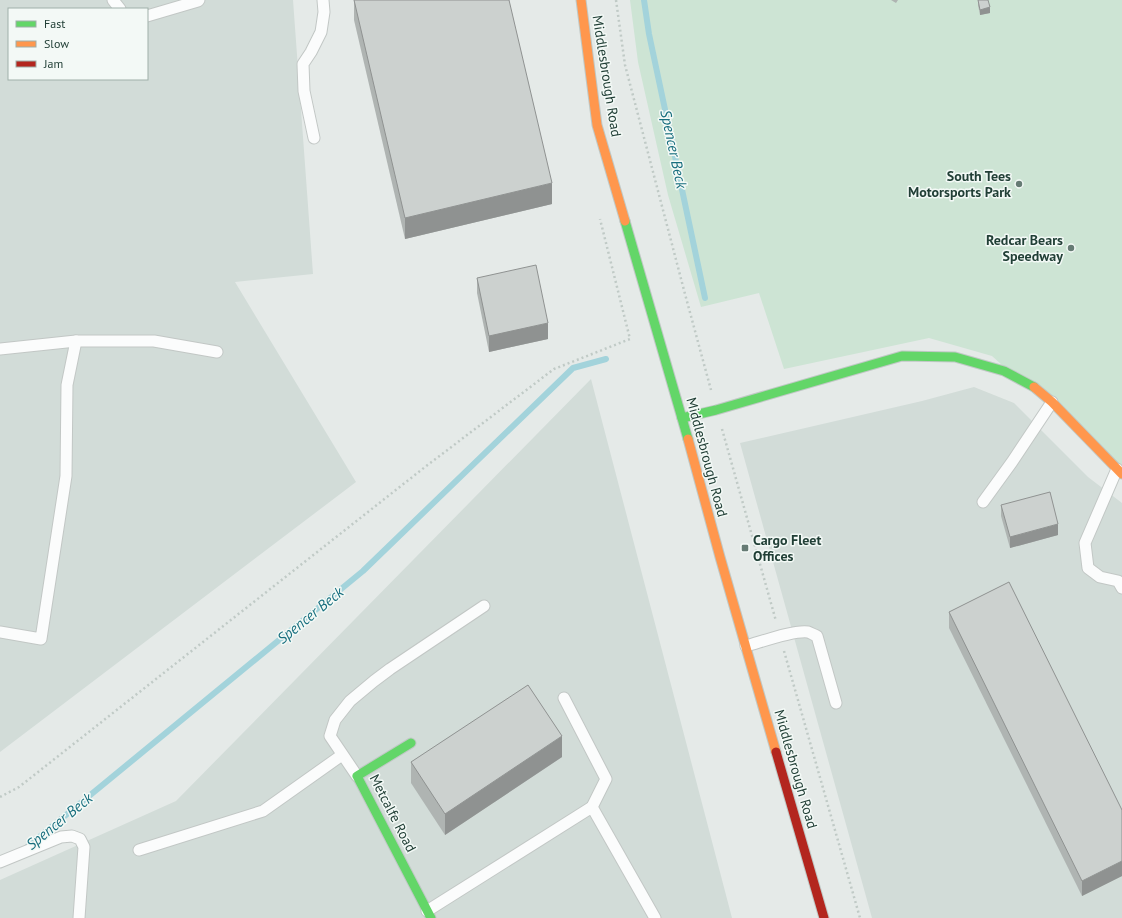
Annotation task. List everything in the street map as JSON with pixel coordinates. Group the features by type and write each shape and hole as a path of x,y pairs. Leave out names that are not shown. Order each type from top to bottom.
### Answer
{"street":[{"name":"Middlesbrough Road","path":"581,0 597,125 824,918"},
{"path":"682,418 716,410 902,356 955,357 1004,371 1033,386 1052,402 1120,472"},
{"name":"Metcalfe Road","path":"411,744 357,776 429,914"}],"lane":[{"path":"113,0 119,8"},
{"path":"148,16 199,0"},
{"path":"314,138 304,91 303,64 321,32 324,12 323,0"},
{"path":"0,352 76,341 154,341 217,352"},
{"path":"0,632 41,639 66,476 67,385 76,341"},
{"path":"983,502 1052,402"},
{"path":"1120,472 1085,543 1088,568 1100,577 1118,581 1122,588"},
{"path":"357,776 330,736 335,720 350,701 374,680 484,606"},
{"path":"746,646 780,636 800,633 809,632 817,636 836,703"},
{"path":"429,914 592,808 606,779 564,698"},
{"path":"139,850 263,811 342,755"},
{"path":"592,808 655,918"},
{"path":"0,862 61,837 72,836 80,839 84,846 80,918"}],"path":[{"path":"616,0 625,65 685,294 716,410 860,918"},
{"path":"0,797 19,787 425,467 554,369 630,339"}],"shaded area":[{"path":"0,0 293,0 313,274 235,282 356,482 0,752"},
{"path":"591,379 732,918 0,918 0,880 176,801"},
{"path":"974,387 1014,403 1088,477 1122,503 1122,918 872,918 740,443 922,401"}],"green space":[{"path":"630,0 1122,0 1122,472 992,356 929,338 784,369 759,293 701,307 668,195 638,62"}],"building":[{"path":"354,0 509,0 552,183 405,218"},
{"path":"978,0 988,0 990,7 980,10"},
{"path":"536,265 548,323 489,336 477,278"},
{"path":"1050,492 1058,524 1010,537 1001,505"},
{"path":"1009,582 1122,810 1122,861 1082,881 949,612"},
{"path":"528,685 562,736 445,814 411,762"}],"waterway":[{"name":"Spencer Beck","path":"644,0 649,34 705,298"},
{"name":"Spencer Beck","path":"27,847 363,571 573,368 606,359"}],"traffic: fast":[{"path":"625,221 688,439"},
{"path":"682,418 716,410 902,356 955,357 1004,371 1034,387"},
{"path":"411,743 357,776 431,918"}],"traffic: slow":[{"path":"581,0 597,125 625,221"},
{"path":"1034,387 1052,402 1122,474"},
{"path":"688,439 776,752"}],"traffic: jam":[{"path":"776,752 824,918"}],"place":[{"name":"South Tees Motorsports Park","path":"1019,184"},
{"name":"Redcar Bears Speedway","path":"1071,248"},
{"name":"Cargo Fleet Offices","path":"745,548"}]}
